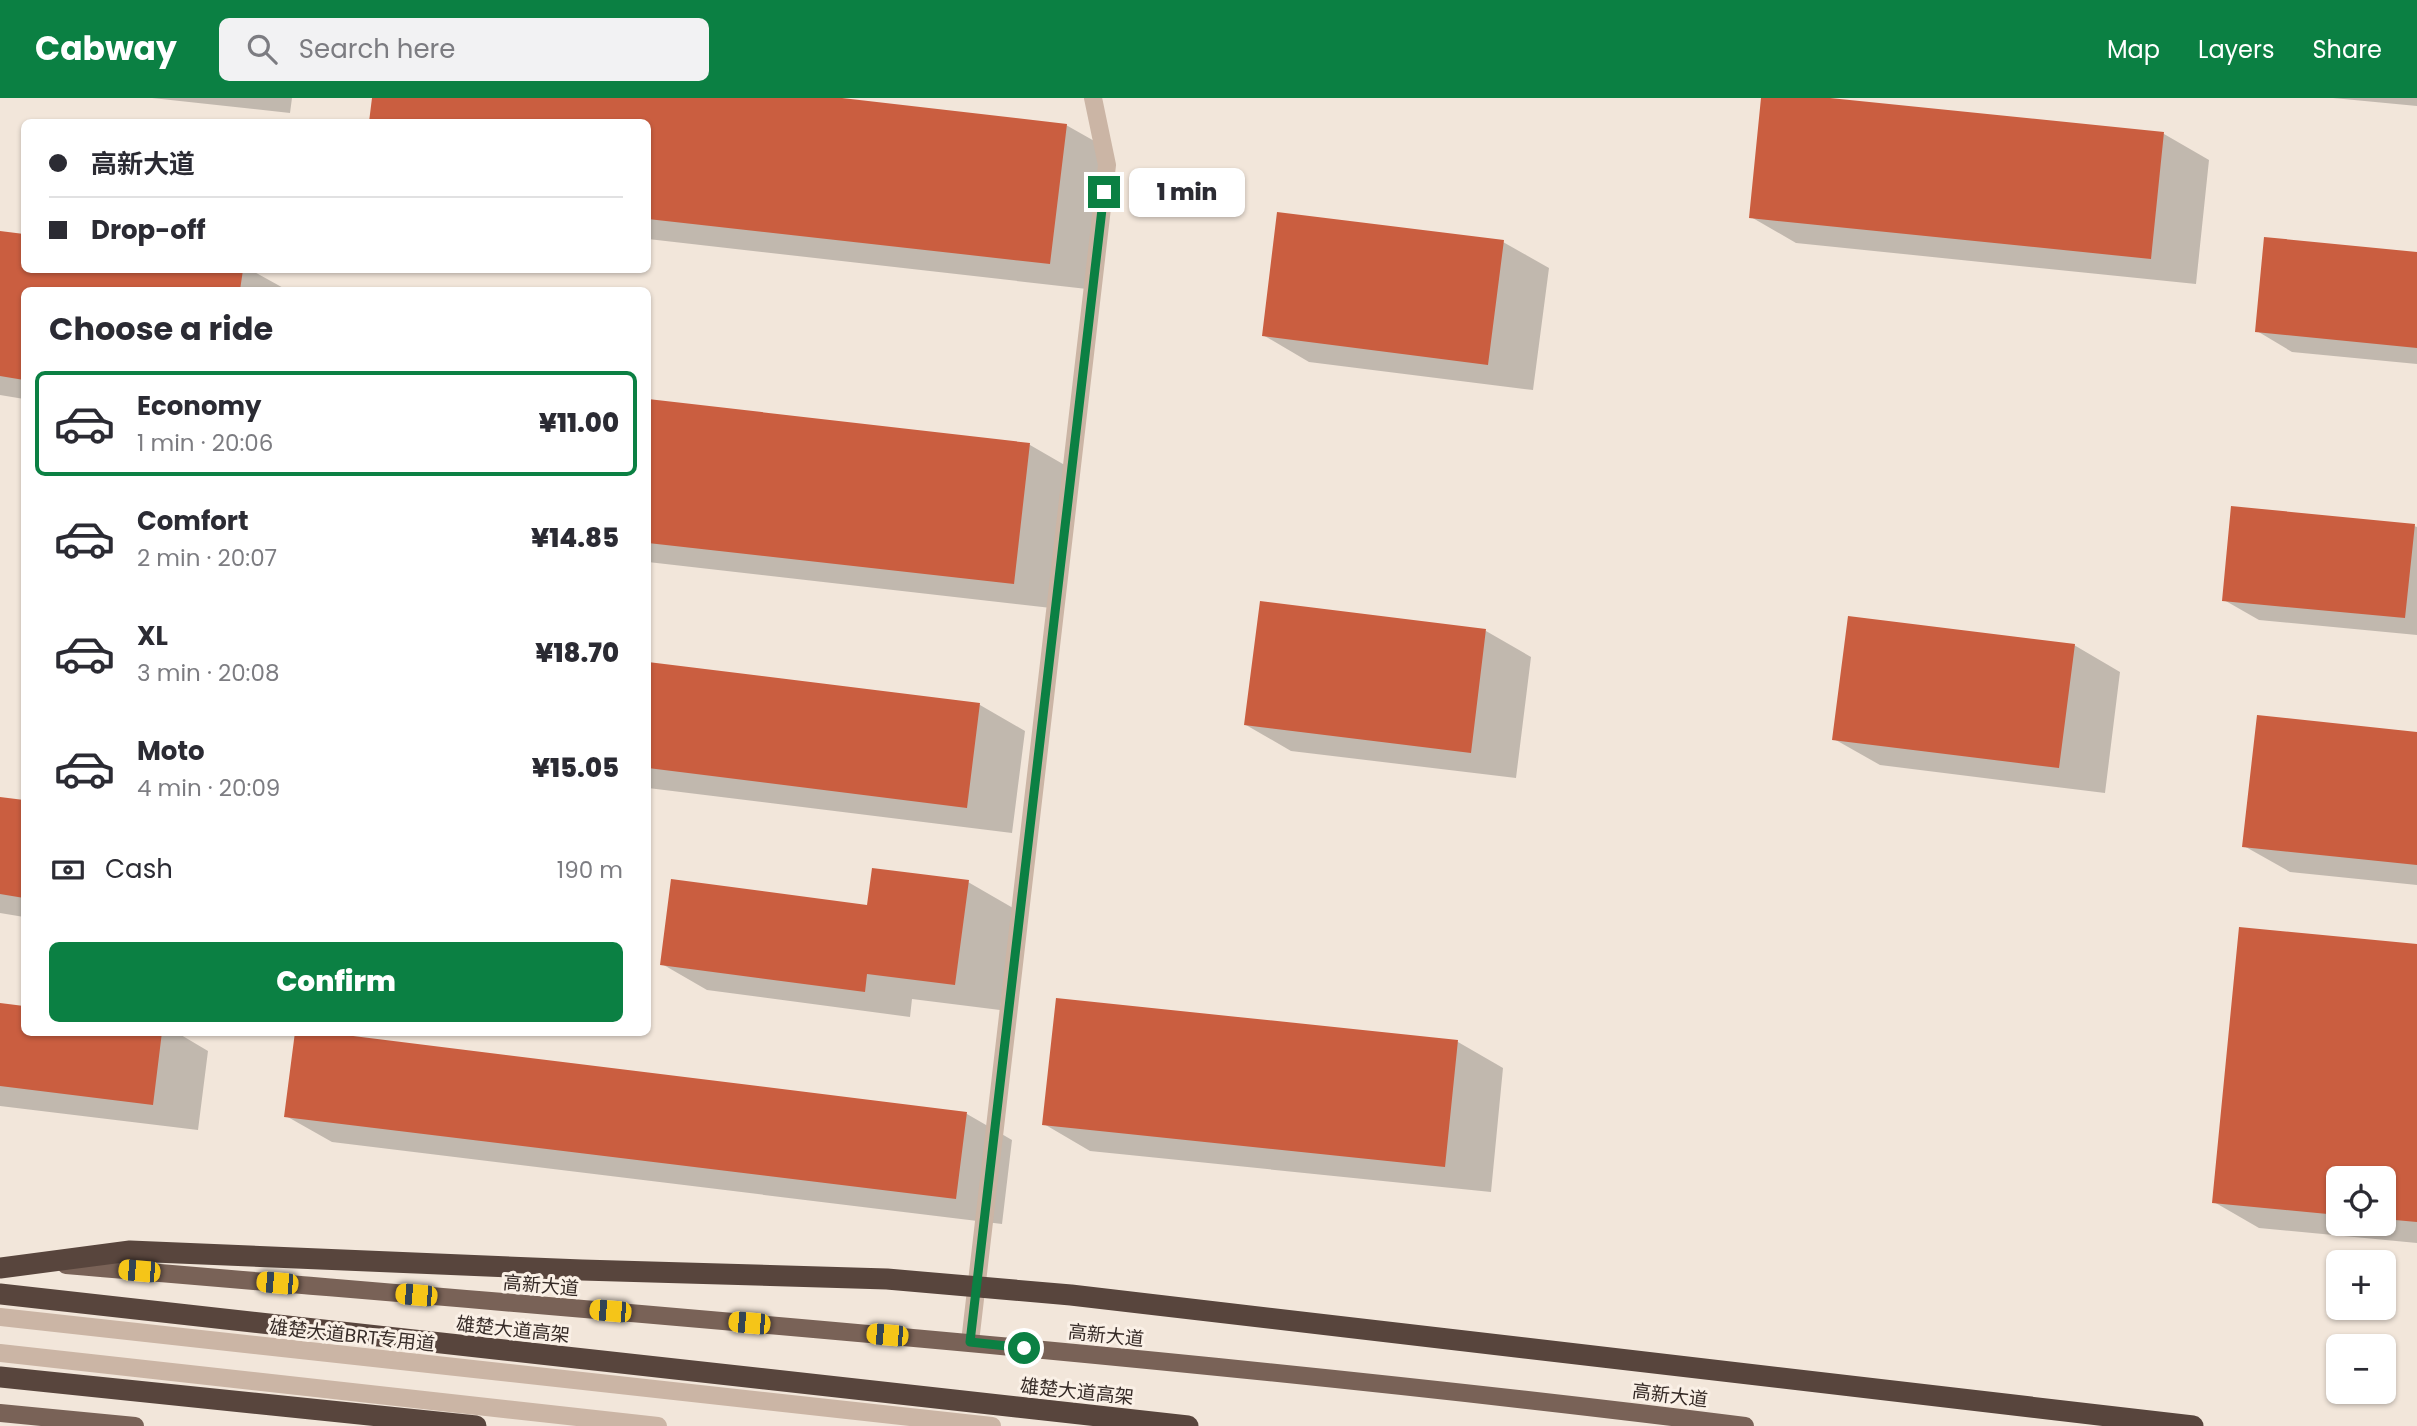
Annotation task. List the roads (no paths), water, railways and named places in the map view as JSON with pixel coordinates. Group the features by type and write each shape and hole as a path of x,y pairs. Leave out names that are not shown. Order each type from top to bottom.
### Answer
{"highway":[{"path":"0,1268 130,1251 596,1271 887,1279 1071,1295 2193,1426"},
{"name":"雄楚大道高架","path":"0,1294 1188,1426"},
{"path":"0,1377 476,1426"}],"main road":[{"name":"高新大道","path":"0,1259 970,1342 1562,1404 1745,1426"},
{"path":"0,1413 135,1426"}],"street":[{"path":"970,1342 1107,165 1093,98"},
{"name":"雄楚大道BRT专用道","path":"0,1317 992,1426"},
{"path":"0,1353 658,1426"}]}
